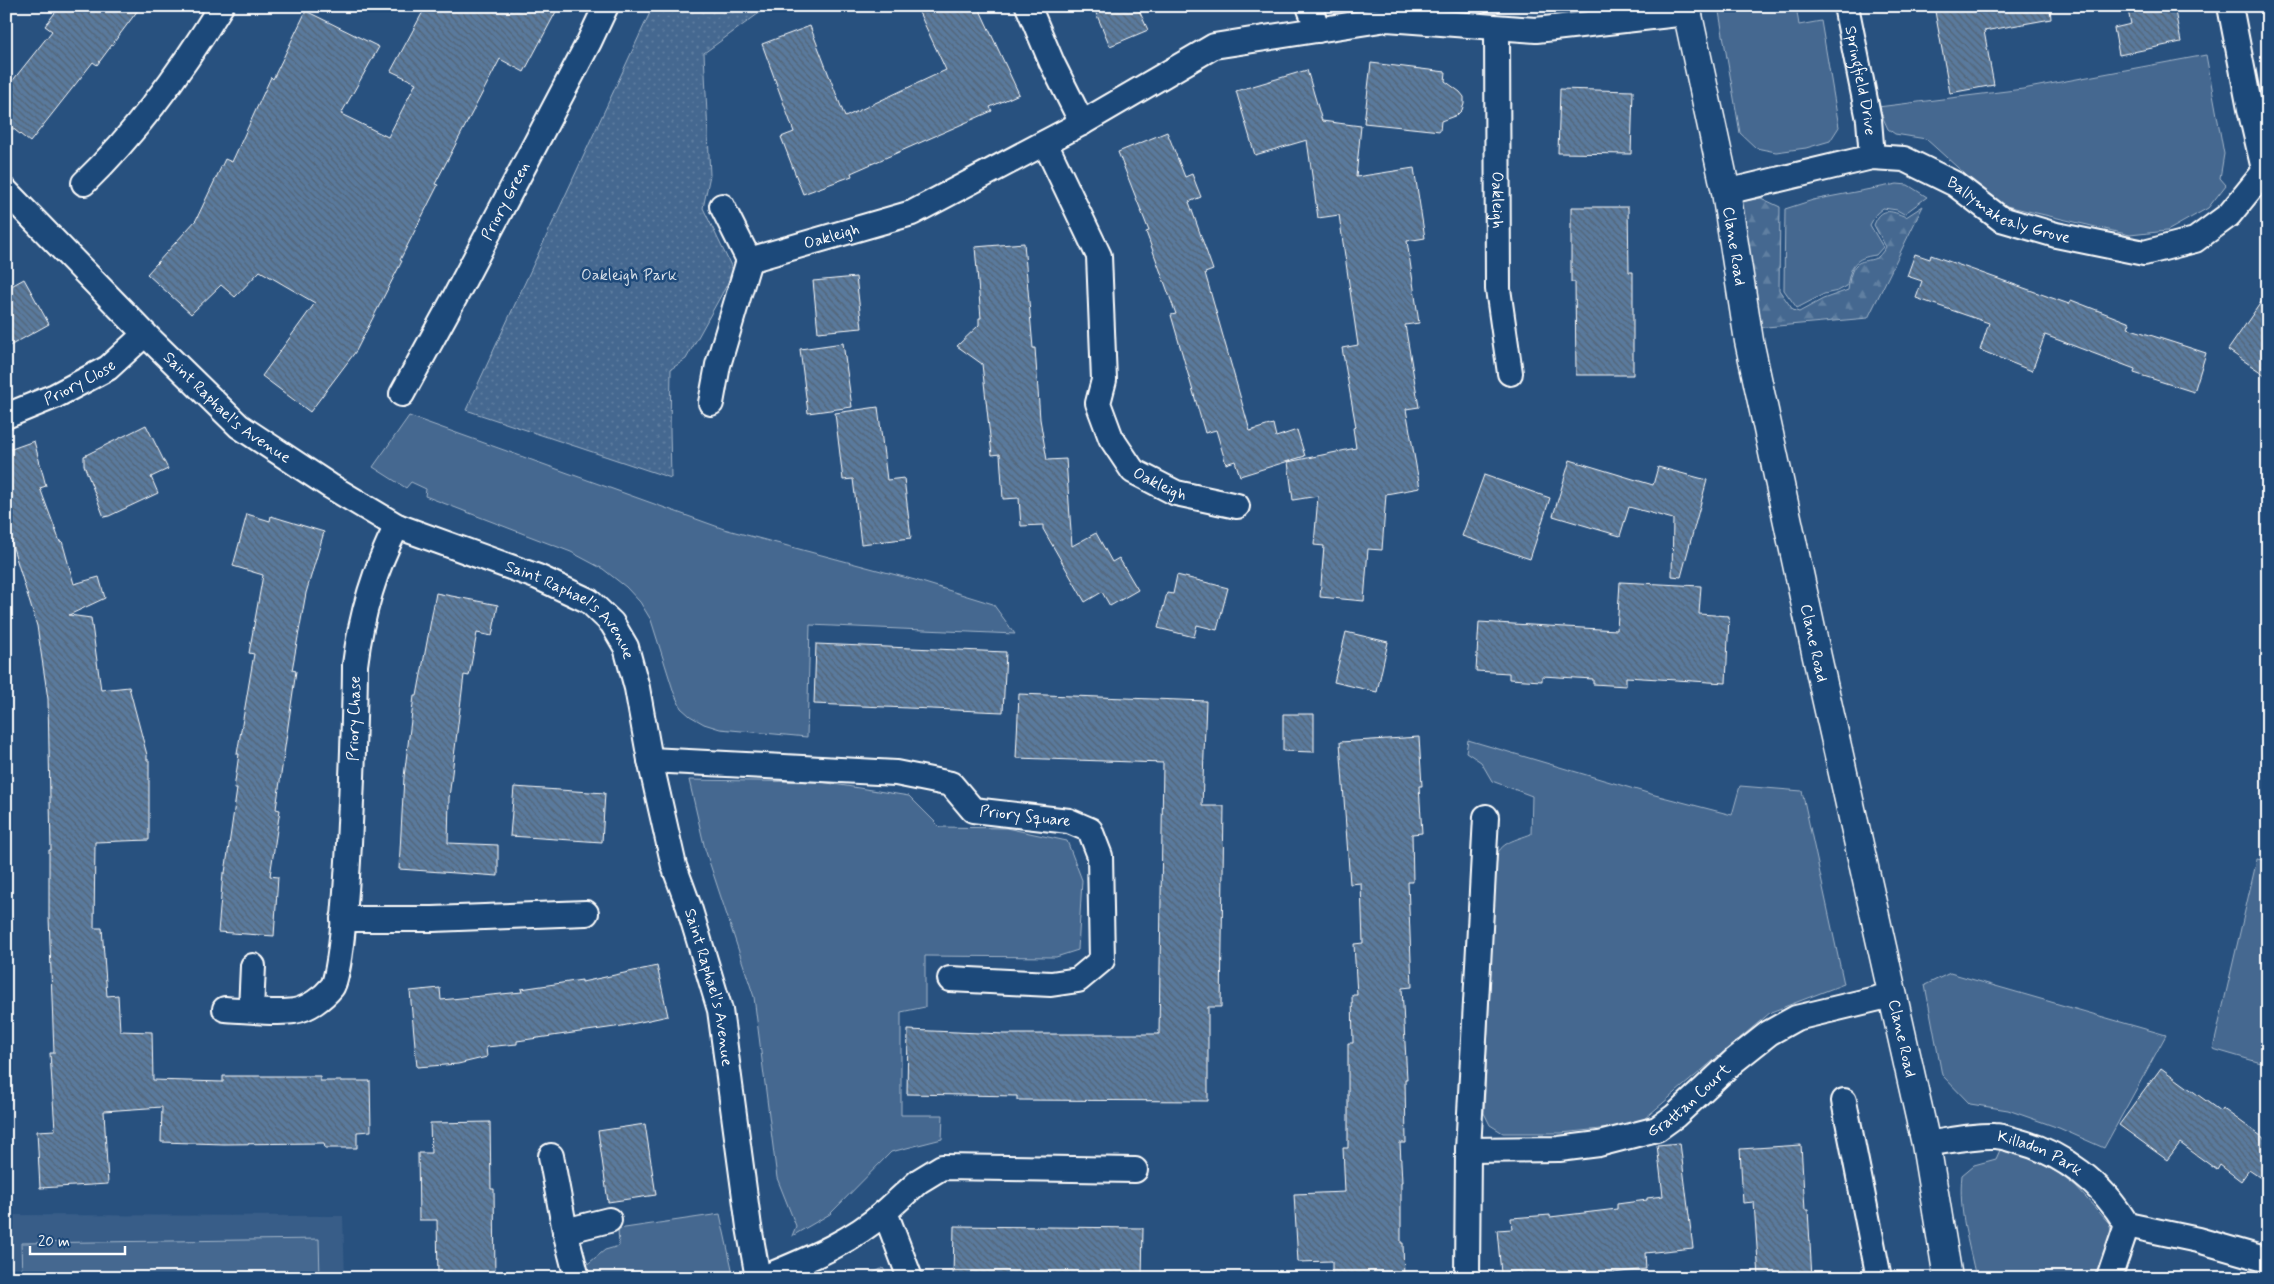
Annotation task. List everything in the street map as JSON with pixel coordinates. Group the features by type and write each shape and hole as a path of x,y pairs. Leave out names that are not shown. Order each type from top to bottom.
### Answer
{"main road":[{"name":"Clane Road","path":"1687,10 1726,192 1750,341 1817,658 1926,1144 1948,1278"}],"street":[{"path":"84,183 108,160 166,89 221,6"},
{"name":"Priory Green","path":"402,394 455,298 606,6"},
{"path":"1028,6 1052,63 1082,123"},
{"path":"1309,6 1318,30"},
{"name":"Springfield Drive","path":"1846,6 1869,120 1872,157"},
{"path":"2230,6 2250,109 2266,168"},
{"name":"Oakleigh","path":"749,260 912,213 1082,123 1214,46 1388,19 1536,30 1687,10"},
{"name":"Oakleigh","path":"1497,28 1498,288 1510,373"},
{"name":"Oakleigh","path":"1045,143 1099,256 1104,380 1098,403 1111,438 1133,472 1176,493 1236,506"},
{"name":"Ballymakealy Grove","path":"1726,192 1872,157 1904,160 1955,184 2001,219 2056,235 2144,253 2194,240 2229,215 2266,168"},
{"name":"Saint Raphael's Avenue","path":"6,191 239,426 330,486 396,526 538,577 589,601 602,610 612,623 626,647 637,688 650,760 674,866 689,907 720,1010 749,1227 758,1278"},
{"path":"711,403 718,365 749,260 722,206"},
{"name":"Priory Close","path":"6,416 55,396 108,368 146,334"},
{"name":"Priory Chase","path":"225,1009 294,1012 311,1005 325,994 333,986 337,975 343,919 355,665 359,629 368,593 396,526"},
{"name":"Priory Square","path":"650,760 896,773 951,784 973,810 1068,821 1090,830 1100,856 1102,960 1078,980 1051,984 950,979"},
{"path":"1467,1278 1468,1150 1486,817"},
{"path":"343,919 433,919 586,913"},
{"path":"252,1010 253,966"},
{"name":"Grattan Court","path":"1468,1150 1559,1148 1599,1144 1657,1129 1676,1116 1735,1060 1769,1033 1796,1018 1892,995"},
{"path":"1844,1101 1879,1278"},
{"name":"Killadon Park","path":"1926,1144 1995,1136 2030,1145 2063,1160 2101,1189 2116,1206 2127,1225"},
{"path":"551,1156 565,1230 577,1278"},
{"path":"763,1278 842,1242 870,1225 919,1181 942,1167 1135,1170"},
{"path":"885,1212 910,1278"},
{"path":"565,1230 610,1220"},
{"path":"2108,1278 2127,1225 2198,1240 2268,1260"}],"shaded area":[{"path":"6,1215 343,1216 345,1278 6,1278"}],"green space":[{"name":"Oakleigh Park","path":"653,6 769,6 704,53 710,175 703,208 734,272 686,359 671,369 671,478 466,410"},
{"path":"1718,6 1796,6 1799,25 1821,21 1839,127 1830,141 1806,148 1776,152 1756,148 1740,133"},
{"path":"2206,55 2224,154 2220,178 2226,185 2208,208 2167,231 2130,235 1998,204 1926,139 1895,134 1888,129 1878,107 2023,89"},
{"path":"1897,184 1908,185 1927,197 1904,214 1897,210 1883,208 1876,214 1870,225 1883,247 1876,255 1863,258 1855,264 1850,273 1847,286 1838,291 1824,294 1797,308 1784,290 1785,209 1813,200"},
{"path":"1761,198 1780,207 1779,290 1793,310 1799,312 1823,299 1848,290 1850,276 1856,265 1878,257 1886,247 1874,225 1880,215 1891,212 1906,217 1923,206 1868,318 1755,328 1737,203"},
{"path":"409,416 724,529 915,580 993,604 1015,634 810,625 807,737 720,729 704,724 681,708 674,693 651,620 640,602 626,587 603,569 571,552 425,496 426,489 411,482 406,488 373,467"},
{"path":"1468,740 1651,794 1732,815 1740,786 1802,791 1844,984 1771,1012 1644,1119 1620,1127 1561,1133 1503,1133 1490,1125 1484,1113 1496,858 1501,848 1505,845 1531,834 1532,796 1492,781 1481,762 1466,752"},
{"path":"689,780 821,782 909,796 940,827 1006,828 1067,841 1082,880 1078,950 1056,957 925,956 925,1007 901,1012 901,1115 943,1115 942,1139 891,1152 830,1214 792,1236 796,1226 777,1178 754,997 705,849"},
{"path":"2257,859 2268,861 2268,1065 2213,1049"},
{"path":"1950,973 2166,1035 2104,1148 2059,1128 2008,1110 1970,1104 1942,1075 1925,985"},
{"path":"2000,1150 2032,1159 2058,1173 2076,1187 2109,1223 2112,1233 2098,1278 1976,1278 1963,1214 1962,1175 1974,1165 1996,1159"},
{"path":"720,1214 734,1278 585,1278 585,1266 605,1250 619,1246 618,1229"},
{"path":"319,1239 320,1278 22,1278 21,1243"},
{"path":"883,1268 889,1278 863,1278"}],"building":[{"path":"60,6 141,6 97,65 93,62 30,142 6,123 6,89 52,31 45,26"},
{"path":"426,6 559,6 524,72 500,59 435,184 438,185 356,351 310,412 262,376 315,303 260,271 235,297 221,285 191,314 147,274 196,220 225,159 232,162 271,77 273,79 306,11 379,47 341,114 388,137 416,83 391,71"},
{"path":"916,6 978,6 1019,94 990,107 992,111 851,173 852,176 803,194 781,137 794,132 762,44 810,26 845,117 946,70"},
{"path":"1093,6 1137,6 1148,30 1110,46"},
{"path":"1934,6 2050,6 2051,19 1984,31 1994,85 1950,93"},
{"path":"2127,6 2174,6 2181,42 2119,55 2114,28 2131,24"},
{"path":"1371,63 1446,72 1445,81 1464,97 1462,110 1457,115 1441,121 1440,131 1364,123"},
{"path":"1307,70 1322,121 1361,126 1356,177 1414,168 1425,238 1407,241 1419,323 1405,325 1419,407 1406,409 1420,488 1386,494 1382,550 1368,549 1364,601 1320,597 1324,546 1314,545 1318,496 1293,500 1288,462 1356,448 1353,428 1356,427 1342,348 1358,345 1339,215 1318,218 1307,140 1255,155 1236,91"},
{"path":"1560,89 1633,91 1631,154 1558,153"},
{"path":"1167,132 1185,177 1192,174 1201,197 1189,202 1213,270 1205,273 1250,431 1273,424 1276,437 1297,430 1305,456 1240,476 1235,461 1226,464 1216,430 1205,433 1171,315 1176,314 1146,232 1149,231 1118,152"},
{"path":"1571,207 1628,207 1629,272 1633,272 1633,375 1576,375 1575,282 1571,282"},
{"path":"1024,243 1040,419 1047,460 1066,459 1072,546 1096,533 1112,562 1119,558 1138,590 1110,606 1102,592 1085,602 1043,529 1043,525 1021,526 1019,498 1003,499 1000,454 992,455 982,364 957,346 979,325 979,318 981,318 975,247"},
{"path":"1915,254 1930,259 1931,255 2069,304 2071,300 2130,323 2128,328 2206,353 2194,392 2134,373 2135,369 2045,335 2032,371 1980,350 1989,323 1916,298 1922,281 1907,276"},
{"path":"856,277 862,328 818,332 813,281"},
{"path":"24,279 49,324 6,348 6,289"},
{"path":"2268,292 2268,377 2228,350"},
{"path":"843,343 852,407 808,413 800,349"},
{"path":"878,407 887,480 904,478 911,538 861,544 853,479 843,480 835,413"},
{"path":"146,425 168,469 151,477 158,493 104,517 84,465 84,456"},
{"path":"34,441 46,486 40,488 60,542 62,541 74,584 99,577 105,598 69,615 91,618 101,690 129,687 147,760 149,760 149,840 95,842 94,928 102,928 107,996 118,995 120,1031 152,1032 153,1080 223,1082 223,1076 320,1076 320,1081 370,1081 371,1131 357,1132 357,1148 325,1148 324,1143 224,1144 161,1142 162,1107 104,1111 108,1184 40,1188 37,1131 55,1130 50,1053 54,1053 49,917 49,850 51,850 48,699 37,626 6,525 6,451"},
{"path":"1570,460 1653,485 1658,467 1707,480 1681,577 1672,576 1673,519 1629,507 1620,536 1553,516"},
{"path":"1484,475 1550,498 1530,559 1462,536"},
{"path":"247,514 270,521 271,516 324,532 306,593 292,670 296,671 276,809 280,810 270,876 278,877 274,936 218,932 223,873 225,873 237,789 234,789 239,754 237,754 254,654 249,653 263,575 233,566"},
{"path":"1177,575 1228,588 1217,630 1197,625 1194,637 1158,628 1167,593 1173,594"},
{"path":"1620,582 1701,586 1699,614 1729,616 1726,683 1626,677 1626,686 1593,684 1593,679 1542,676 1542,681 1509,679 1509,673 1476,671 1479,622 1617,630"},
{"path":"436,593 498,605 492,636 477,633 469,676 464,675 449,798 448,843 498,845 498,876 399,869 404,777 414,696 417,696"},
{"path":"1346,632 1388,642 1377,692 1334,682"},
{"path":"816,644 1006,652 1003,712 814,704"},
{"path":"1019,694 1206,701 1202,806 1224,806 1221,1007 1208,1007 1208,1101 1017,1100 1017,1096 907,1094 908,1030 1004,1034 1159,1034 1163,763 1016,758"},
{"path":"1283,714 1314,714 1314,752 1283,751"},
{"path":"1419,737 1422,786 1419,786 1422,833 1412,834 1413,882 1408,882 1412,987 1402,988 1407,1079 1405,1079 1406,1143 1400,1143 1402,1182 1401,1243 1403,1243 1404,1278 1332,1278 1332,1261 1298,1262 1294,1194 1345,1192 1343,1148 1348,1148 1348,1043 1353,1043 1352,995 1357,995 1354,944 1363,943 1361,883 1350,884 1340,742"},
{"path":"514,787 605,793 602,842 510,836"},
{"path":"657,966 668,1016 622,1026 517,1041 517,1044 486,1047 487,1057 458,1064 417,1067 410,991 440,988 441,1000 522,992 521,989 582,980 582,982"},
{"path":"2161,1068 2220,1111 2222,1108 2268,1141 2268,1183 2249,1170 2241,1181 2220,1165 2217,1170 2180,1143 2167,1160 2119,1125"},
{"path":"490,1122 491,1189 494,1189 495,1278 438,1276 437,1220 419,1220 418,1153 431,1153 430,1123"},
{"path":"645,1124 656,1195 608,1202 598,1131"},
{"path":"1680,1143 1693,1248 1645,1253 1646,1269 1573,1278 1521,1278 1520,1271 1501,1273 1497,1230 1512,1229 1511,1218 1550,1215 1550,1217 1617,1209 1617,1204 1663,1196 1657,1145"},
{"path":"1801,1145 1805,1210 1808,1210 1812,1278 1759,1278 1754,1202 1743,1203 1740,1149"},
{"path":"954,1226 1143,1228 1142,1278 953,1278"}]}
